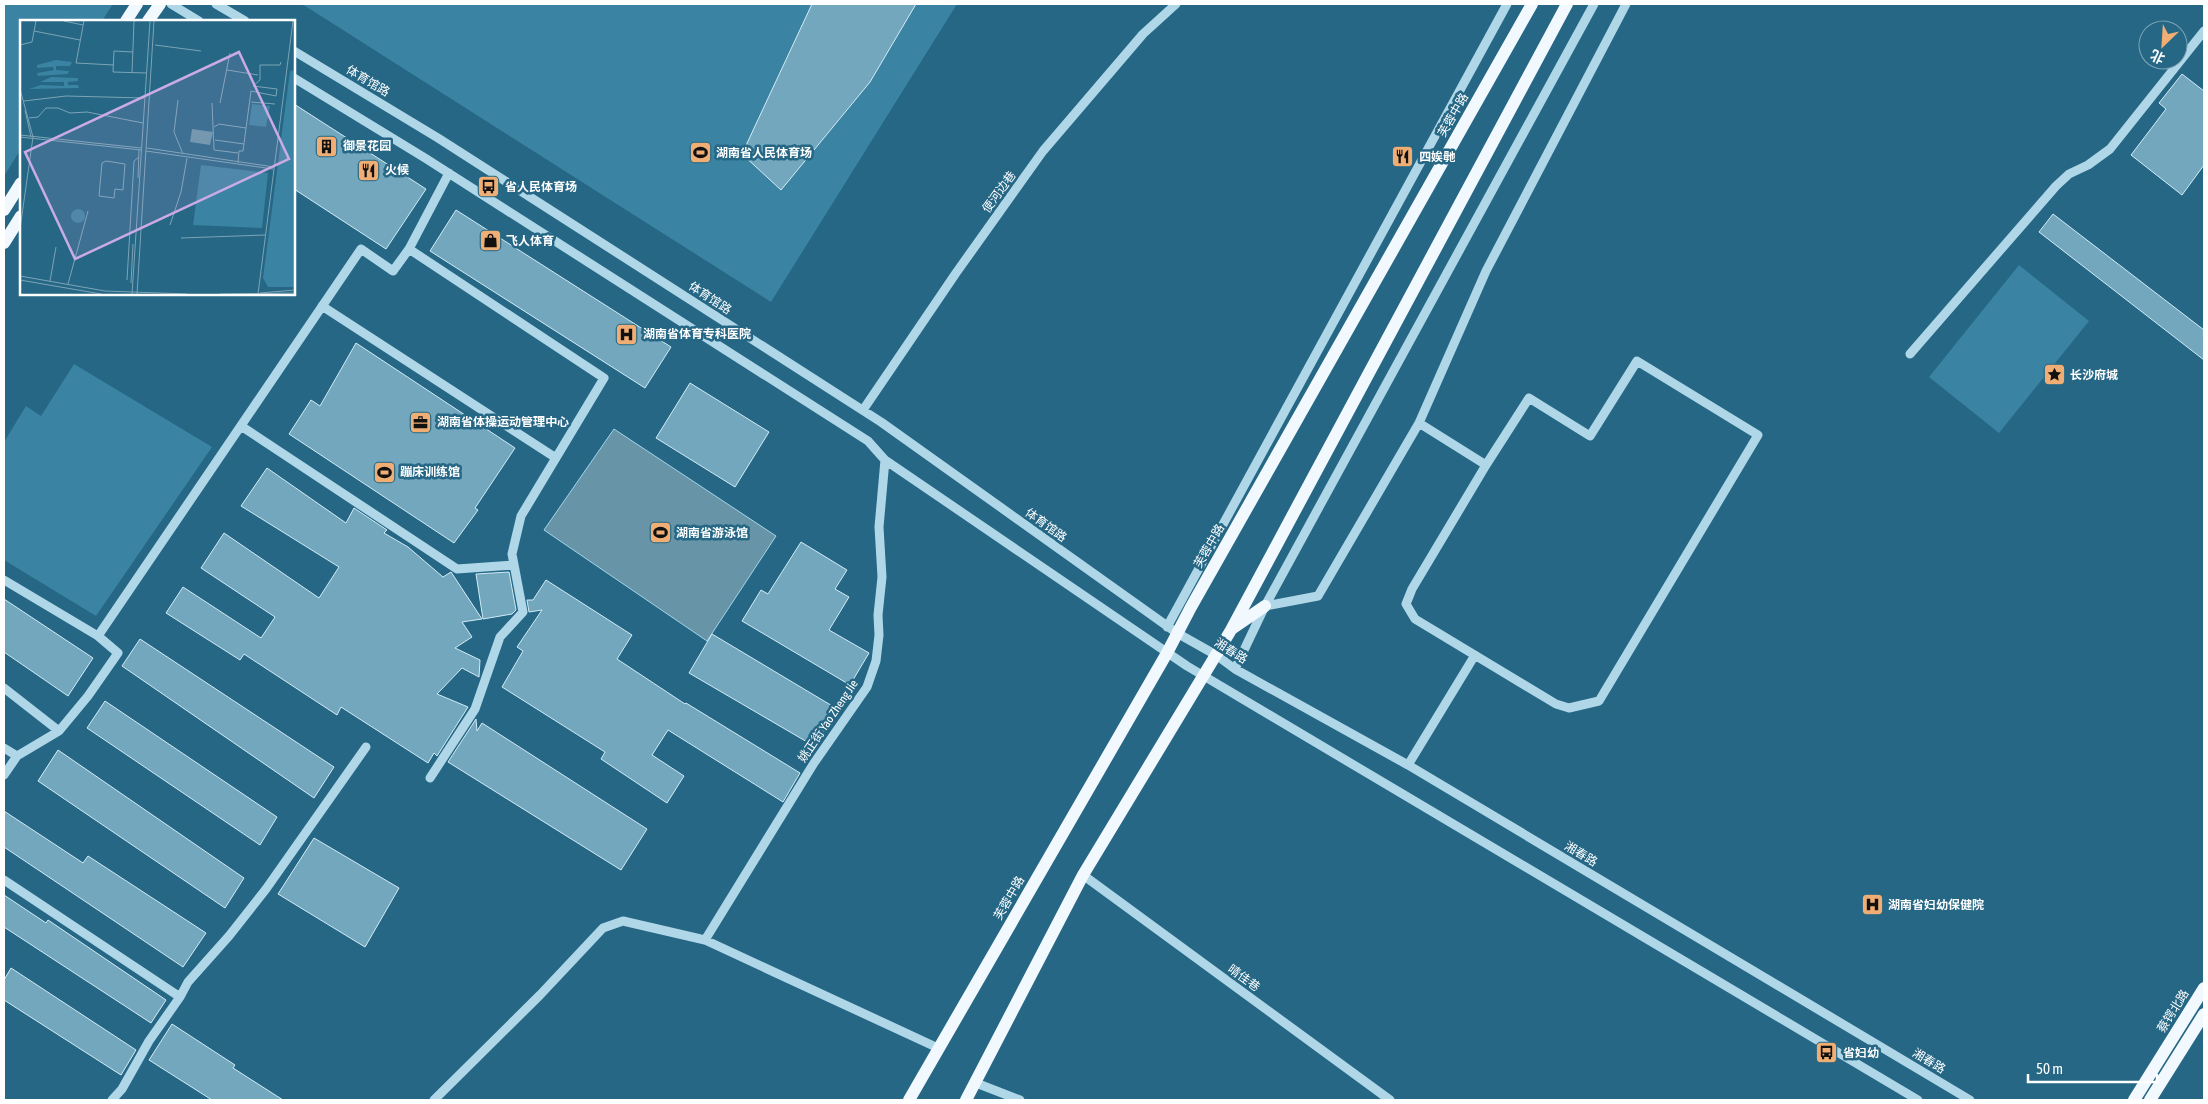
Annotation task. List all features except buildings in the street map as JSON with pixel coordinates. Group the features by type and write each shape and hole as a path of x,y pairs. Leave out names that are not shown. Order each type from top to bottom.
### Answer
{"main road":[{"path":"127,20 137,4"},
{"path":"149,20 160,4"},
{"name":"芙蓉中路","path":"909,1100 1167,653 1172,630 1532,4"},
{"path":"966,1100 1083,875 1231,630 1567,4"},
{"path":"4,210 20,185"},
{"path":"4,243 20,218"},
{"path":"1231,630 1265,606"},
{"name":"蔡锷北路","path":"2134,1100 2204,988"},
{"path":"2150,1100 2204,1014"}],"street":[{"path":"171,4 198,20"},
{"path":"216,4 243,20"},
{"name":"便河边巷","path":"863,410 956,273 1044,151 1143,34 1176,4"},
{"name":"芙蓉中路","path":"1172,630 1508,4"},
{"path":"1235,669 1265,606 1594,4"},
{"path":"1265,606 1318,596 1419,424 1486,271 1626,4"},
{"path":"1910,354 2056,186 2069,174 2088,165 2110,149 2204,31"},
{"name":"体育馆路","path":"295,52 438,138 863,410 1172,630"},
{"path":"295,79 449,173 868,441 886,460 1167,653 1918,1100"},
{"path":"98,636 360,249 393,270 409,249 449,173"},
{"path":"409,249 604,378 521,516 512,554 523,612 500,637 475,709 430,778"},
{"path":"322,306 556,458"},
{"path":"1637,361 1758,436 1599,701 1570,708 1556,704 1475,655 1415,619 1406,604 1412,589 1486,465 1529,398 1590,436 1637,361"},
{"path":"1419,424 1486,465"},
{"path":"241,426 456,569 514,564"},
{"name":"姚正街 Yao Zheng Jie","path":"705,940 814,763 867,688 876,661 879,635 878,615 882,577 879,527 886,460"},
{"path":"4,580 98,636 118,652 88,696 59,731 17,756 4,775"},
{"name":"湘春路","path":"1172,630 1216,655 1235,669 1408,765 1970,1100"},
{"path":"1408,765 1475,655"},
{"path":"4,688 59,731"},
{"path":"112,1100 122,1089 149,1040 180,997 188,982 266,889 366,747"},
{"path":"4,748 17,756"},
{"name":"晴佳巷","path":"1083,875 1390,1100"},
{"path":"4,880 180,997"},
{"path":"434,1100 603,928 623,921 705,940 938,1048"},
{"path":"976,1083 1020,1100"}],"shaded area":[{"path":"4,4 113,4 103,20 20,20 20,151 4,176"},
{"name":"湖南省人民体育场","path":"302,4 957,4 771,302"},
{"path":"2019,265 2089,321 1999,433 1929,377"},
{"path":"74,364 212,447 96,616 4,560 4,442 26,406 41,416"},
{"name":"湖南省游泳馆","path":"614,429 776,536 707,641 544,530"}],"place":[{"name":"御景花园","path":"327,146"},
{"name":"湖南省人民体育场","path":"700,153"},
{"name":"四娭毑","path":"1403,157"},
{"name":"火候","path":"369,170"},
{"name":"省人民体育场","path":"489,187"},
{"name":"飞人体育","path":"490,241"},
{"name":"湖南省体育专科医院","path":"627,334"},
{"name":"长沙府城","path":"2054,375"},
{"name":"湖南省体操运动管理中心","path":"421,422"},
{"name":"蹦床训练馆","path":"384,472"},
{"name":"湖南省游泳馆","path":"660,533"},
{"name":"湖南省妇幼保健院","path":"1872,905"},
{"name":"省妇幼","path":"1827,1053"}]}
